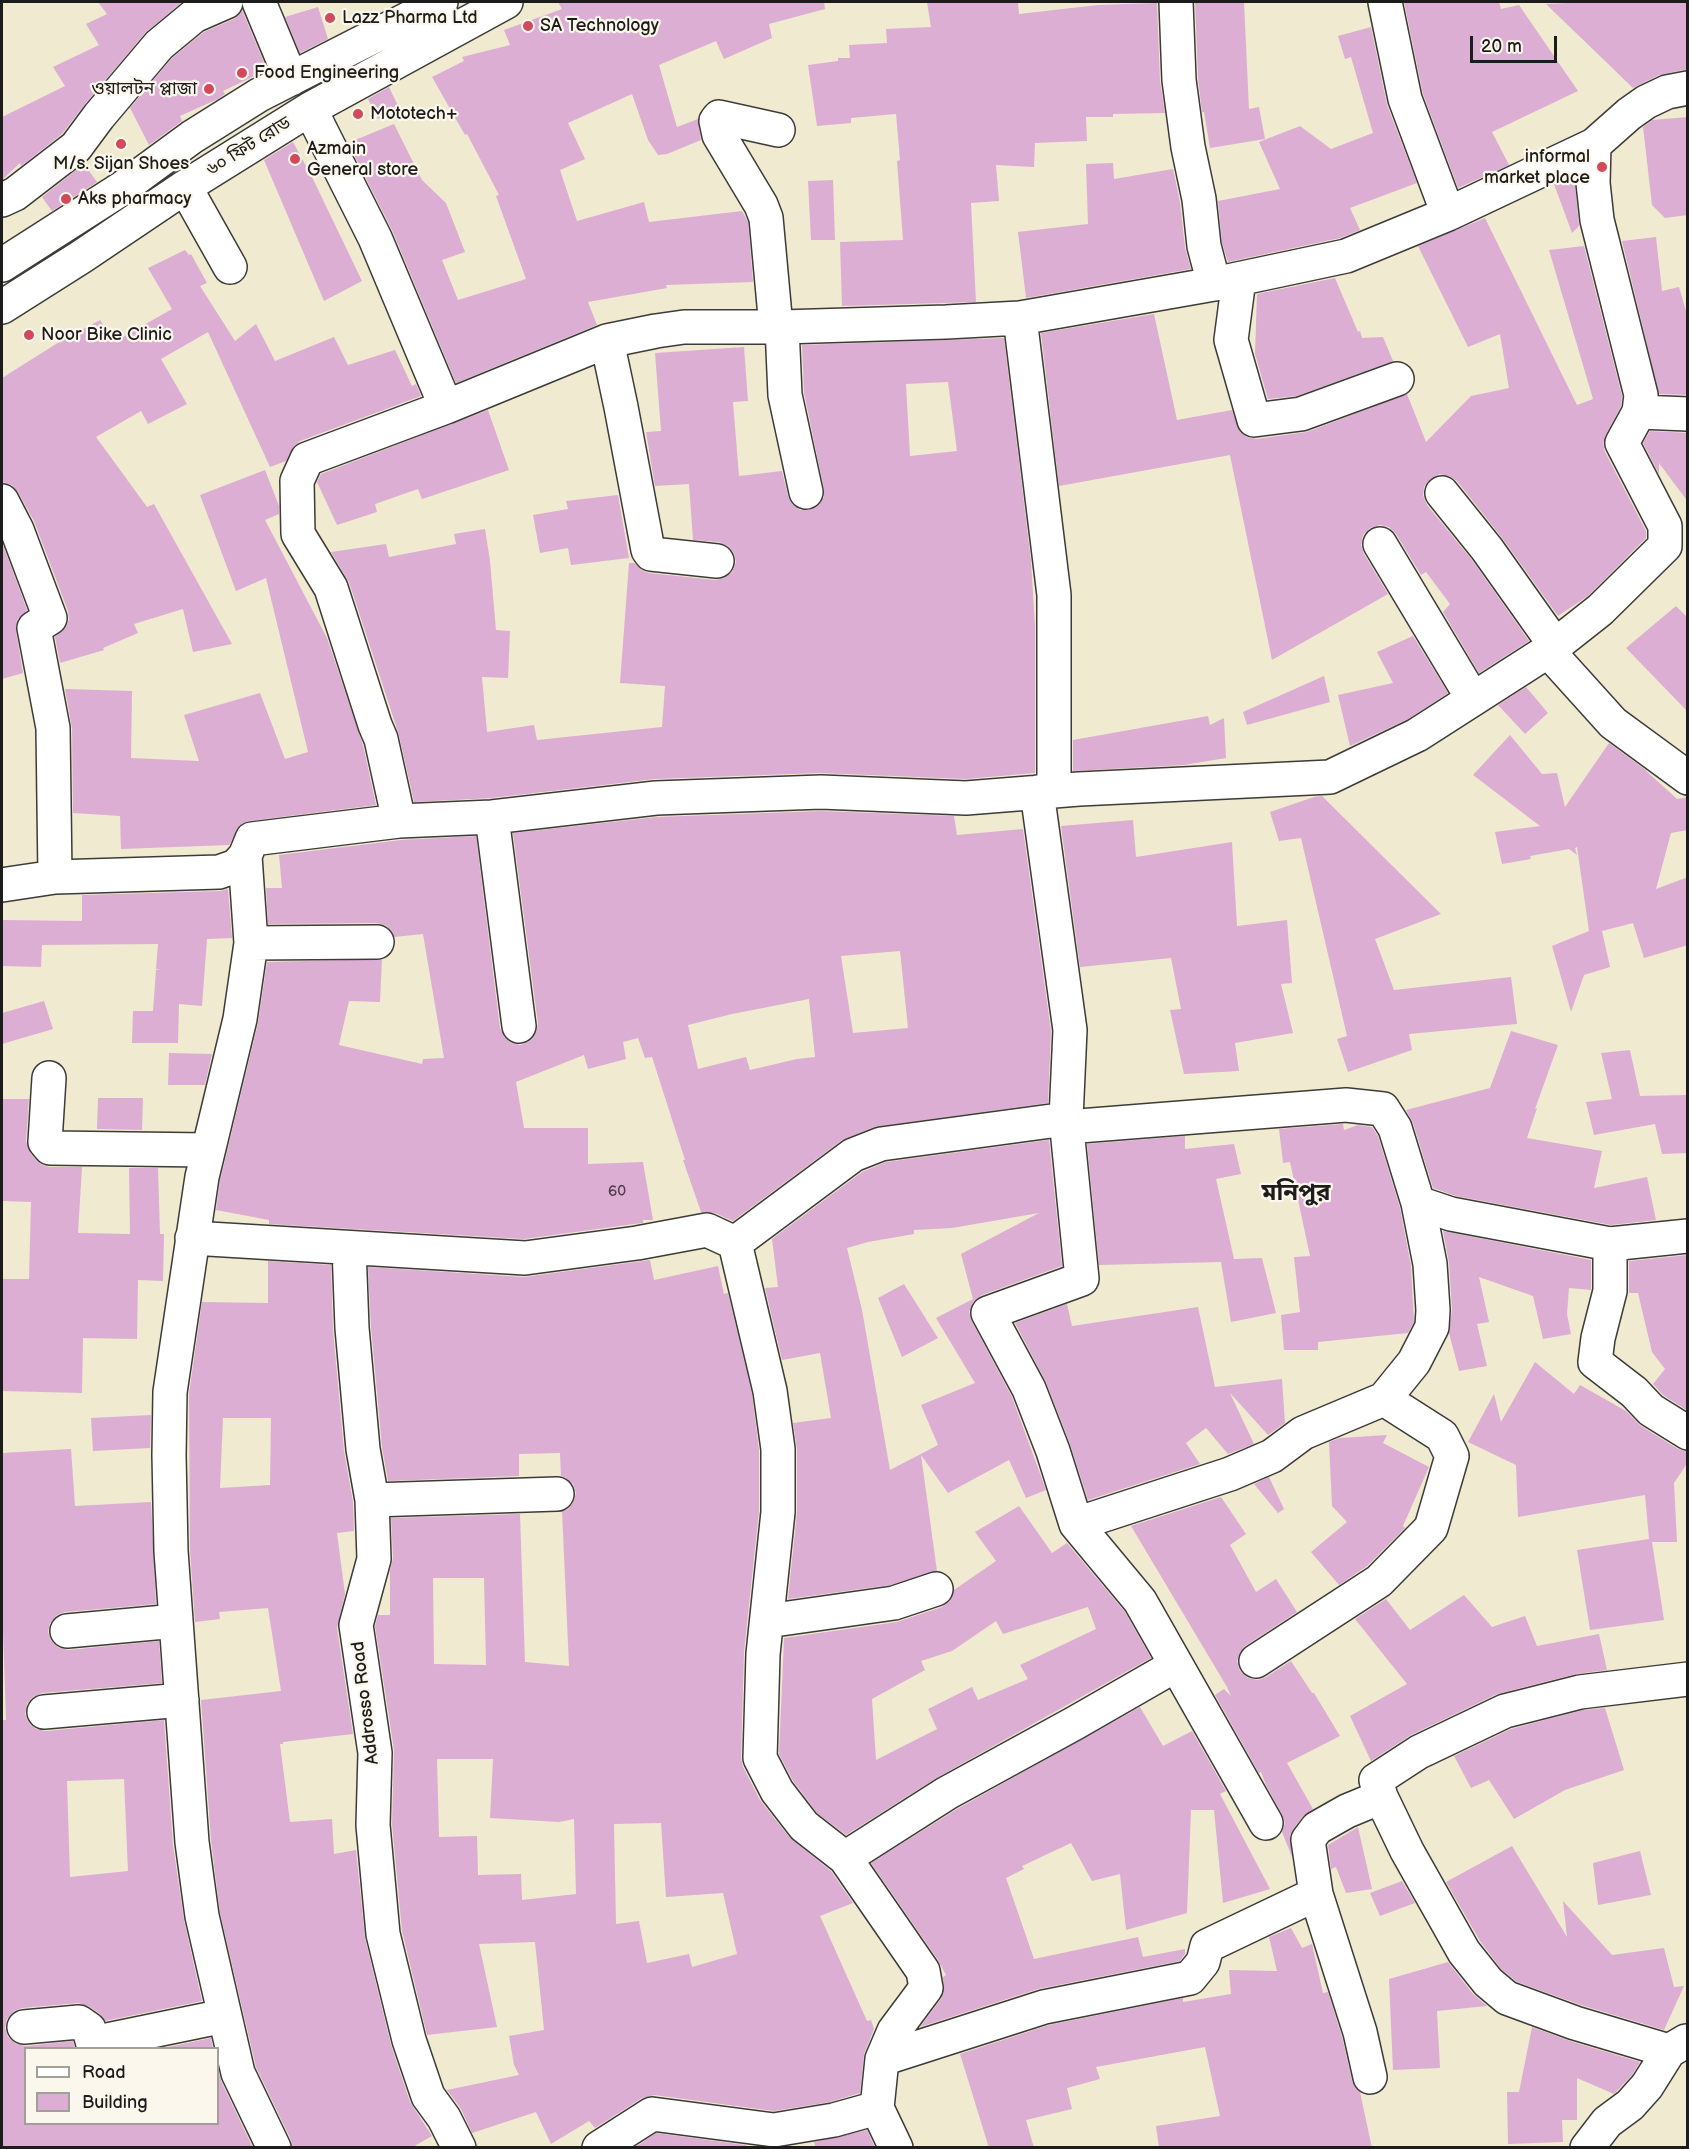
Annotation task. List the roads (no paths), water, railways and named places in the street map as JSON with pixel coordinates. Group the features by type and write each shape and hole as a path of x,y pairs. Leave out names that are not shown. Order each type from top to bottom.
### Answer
{"street":[{"path":"2,200 15,194 76,147 159,45 194,16 226,2"},
{"path":"259,2 291,79"},
{"name":"৬০ ফিট রোড","path":"2,265 121,189 192,137 259,95 441,2"},
{"name":"৬০ ফিট রোড","path":"2,308 185,187 310,109 506,2"},
{"path":"1176,2 1179,80 1188,147 1199,199 1204,246 1226,282 1231,340 1254,420 1301,414 1397,379"},
{"path":"1385,2 1405,99 1448,214"},
{"path":"399,821 381,739 331,588 298,534 297,481 307,459 446,407 607,341 684,327 779,327 1020,318 1226,282 1346,256 1448,214 1594,145 1646,102 1667,92 1688,88"},
{"path":"310,109 375,238 446,407"},
{"path":"778,130 719,117 716,121 719,135 766,218 785,395 806,492"},
{"path":"2,885 55,877 219,872 236,866 245,856 252,839 399,821 492,817 656,798 821,792 966,798 1046,791 1330,777 1417,735 1552,648 1600,610 1665,546 1665,526 1622,443 1639,412 1641,395 1597,220 1593,183 1594,145"},
{"path":"185,187 230,267"},
{"path":"1020,318 1054,595 1046,791 1070,1030 1066,1119 1082,1280 988,1313 1029,1389 1053,1452 1076,1524 1140,1601 1266,1822"},
{"path":"607,341 648,550 651,554 717,561"},
{"path":"1639,412 1688,414"},
{"path":"1442,493 1487,549 1552,648 1613,723 1688,778"},
{"path":"2,501 17,530 50,618 34,628 53,728 55,877"},
{"path":"1380,544 1473,699"},
{"path":"492,817 519,1026"},
{"path":"245,856 251,943 240,1020 202,1177 170,1392 171,1551 192,1842 202,1916 238,2073 274,2148"},
{"path":"251,943 377,942"},
{"path":"49,1078 45,1142 50,1148 208,1150"},
{"path":"735,1243 853,1155 881,1144 1066,1119 1078,1126 1347,1105 1383,1109 1395,1128 1418,1203 1430,1264 1432,1327 1414,1362 1384,1399 1303,1433 1272,1456 1230,1474 1076,1524"},
{"path":"1418,1203 1451,1214 1610,1244 1688,1236"},
{"path":"192,1238 525,1258 637,1243 707,1230 735,1243"},
{"path":"735,1243 770,1391 778,1449 778,1512 763,1654 760,1758 777,1791 804,1826 844,1858 923,1971 926,1988 894,2031 882,2059 877,2108 896,2148"},
{"path":"1610,1244 1610,1291 1598,1338 1595,1362 1634,1392 1651,1410 1688,1432"},
{"name":"Addrosso Road","path":"349,1248 352,1328 363,1449 372,1500 374,1559 356,1625 375,1754 373,1825 383,1934 409,2040 428,2096 444,2118 459,2148"},
{"path":"1256,1661 1379,1581 1431,1528 1452,1456 1442,1436 1384,1399"},
{"path":"372,1500 557,1494"},
{"path":"767,1621 894,1603 936,1589"},
{"path":"67,1631 176,1621"},
{"path":"844,1858 947,1793 1176,1665"},
{"path":"1587,2148 1607,2122 1630,2105 1647,2086 1678,2046 1575,2023 1507,1998 1488,1982 1464,1952 1407,1851 1381,1797 1376,1780 1419,1752 1505,1711 1580,1692 1688,1679"},
{"path":"44,1712 182,1700"},
{"path":"1370,2077 1360,2032 1316,1894 1308,1840 1317,1828 1347,1811 1381,1797"},
{"path":"882,2059 1044,2007 1190,1978 1203,1962 1207,1946 1316,1894"},
{"path":"24,2027 79,2022 89,2029 94,2046 224,2016"},
{"path":"599,2148 652,2114 774,2130 834,2120 877,2108"}],"place":[{"name":"Lazz Pharma Ltd","path":"330,18"},
{"name":"SA Technology","path":"528,26"},
{"name":"Food Engineering","path":"242,73"},
{"name":"ওয়ালটন প্লাজা","path":"209,89"},
{"name":"Mototech+","path":"358,114"},
{"name":"M/s. Sijan Shoes","path":"121,144"},
{"name":"Azmain General store","path":"295,159"},
{"name":"informal market place","path":"1602,167"},
{"name":"Aks pharmacy","path":"66,199"},
{"name":"Noor Bike Clinic","path":"29,335"}],"district":[{"name":"মনিপুর","path":"1296,1194"}]}
